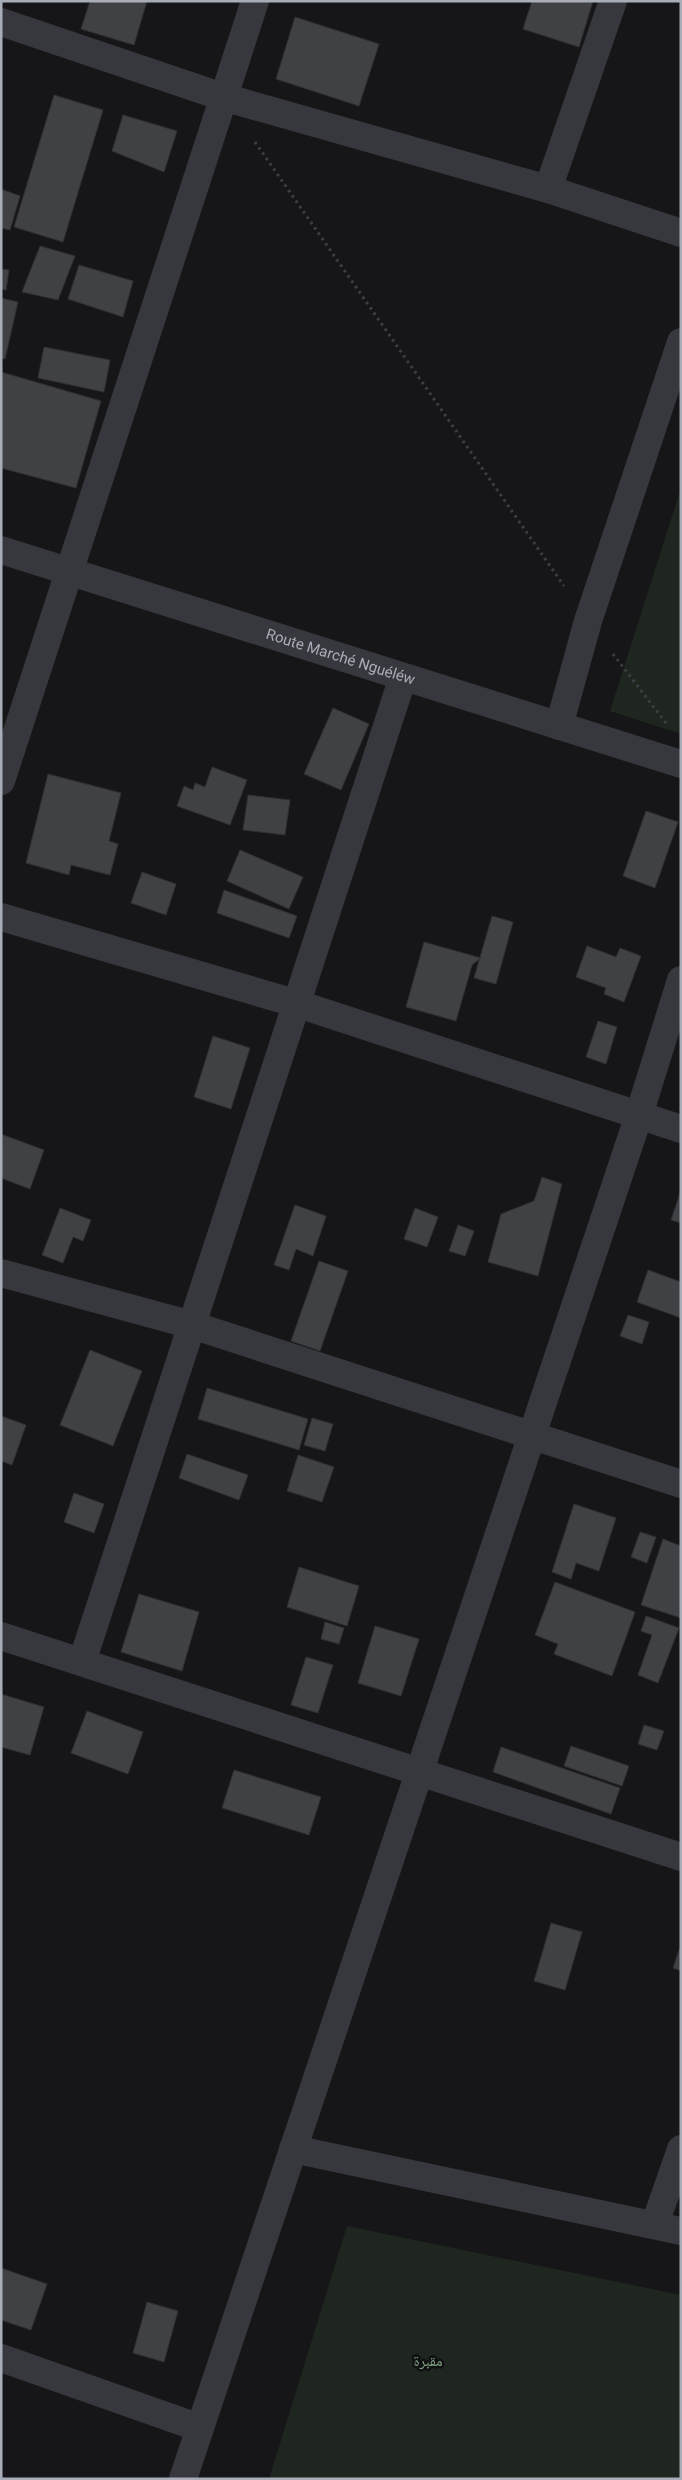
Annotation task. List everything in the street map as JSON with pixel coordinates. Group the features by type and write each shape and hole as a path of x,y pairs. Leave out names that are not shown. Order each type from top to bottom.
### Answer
{"street":[{"path":"1,781 255,1"},
{"path":"548,189 613,1"},
{"path":"1,22 223,96 548,189 681,233"},
{"path":"560,726 588,621 681,342"},
{"name":"Route Marché Nguéléw","path":"1,550 681,764"},
{"path":"82,1662 404,677"},
{"path":"1,917 298,1004 681,1129"},
{"path":"183,2479 639,1115 681,980"},
{"path":"1,1273 192,1325 681,1484"},
{"path":"1,1636 681,1858"},
{"path":"293,2149 681,2231"},
{"path":"655,2224 681,2149"},
{"path":"1,2358 200,2428"}],"path":[{"path":"223,96 588,621 669,728"}],"green space":[{"path":"681,488 681,734 610,711"},
{"name":"مقبرة","path":"347,2226 681,2295 681,2479 269,2479"}],"building":[{"path":"90,1 147,1 134,45 81,29"},
{"path":"532,1 593,1 579,47 523,29"},
{"path":"295,17 379,44 359,106 276,79"},
{"path":"54,95 103,110 63,242 14,227"},
{"path":"123,115 177,131 164,172 112,151"},
{"path":"1,189 20,196 10,230 1,228"},
{"path":"40,246 75,256 58,300 22,292"},
{"path":"79,265 133,281 123,317 68,299"},
{"path":"1,269 9,270 6,290 1,289"},
{"path":"1,298 18,302 5,359 1,358"},
{"path":"44,347 110,360 104,392 38,378"},
{"path":"1,372 101,401 76,488 1,468"},
{"path":"333,708 369,724 341,790 304,774"},
{"path":"212,767 247,780 230,825 177,806 184,786 193,790 195,783 205,787"},
{"path":"48,774 121,793 109,841 118,844 110,875 71,865 69,875 26,863"},
{"path":"248,795 290,800 285,835 243,830"},
{"path":"646,811 678,822 655,888 623,876"},
{"path":"240,850 303,877 289,909 227,881"},
{"path":"142,872 176,884 166,915 131,903"},
{"path":"224,890 297,916 289,938 217,913"},
{"path":"492,916 513,922 496,984 474,978"},
{"path":"424,942 481,958 472,965 456,1021 406,1007"},
{"path":"587,946 616,957 620,948 641,956 624,1002 604,994 606,988 576,977"},
{"path":"598,1021 617,1027 606,1064 586,1057"},
{"path":"213,1036 250,1048 231,1109 194,1097"},
{"path":"1,1134 44,1150 30,1189 1,1178"},
{"path":"542,1177 562,1184 538,1276 488,1262 501,1214 534,1201"},
{"path":"681,1190 681,1223 671,1220"},
{"path":"295,1205 326,1216 313,1256 296,1249 289,1270 274,1265"},
{"path":"60,1208 91,1220 83,1241 73,1237 63,1263 42,1255"},
{"path":"415,1208 438,1217 427,1247 404,1239"},
{"path":"458,1225 474,1231 465,1256 449,1251"},
{"path":"319,1261 348,1271 320,1351 291,1341"},
{"path":"648,1270 681,1282 681,1318 637,1302"},
{"path":"628,1315 649,1322 642,1344 620,1336"},
{"path":"90,1350 142,1371 113,1446 60,1425"},
{"path":"207,1388 308,1419 299,1450 198,1419"},
{"path":"1,1416 26,1425 12,1465 1,1461"},
{"path":"312,1418 333,1424 325,1451 304,1445"},
{"path":"187,1454 248,1475 239,1500 179,1478"},
{"path":"298,1455 334,1467 322,1502 287,1491"},
{"path":"74,1493 104,1504 94,1533 64,1522"},
{"path":"574,1504 616,1518 599,1571 576,1563 571,1579 552,1572"},
{"path":"640,1532 656,1537 647,1563 631,1557"},
{"path":"663,1539 681,1546 681,1618 641,1605"},
{"path":"299,1567 359,1586 347,1626 287,1607"},
{"path":"555,1582 635,1612 612,1676 554,1654 558,1644 535,1635"},
{"path":"139,1594 199,1612 182,1671 121,1652"},
{"path":"646,1616 679,1628 658,1683 638,1675 652,1635 641,1631"},
{"path":"325,1622 344,1628 339,1644 321,1639"},
{"path":"375,1626 419,1639 401,1696 358,1683"},
{"path":"306,1657 333,1665 318,1713 291,1705"},
{"path":"1,1694 44,1707 30,1755 1,1747"},
{"path":"87,1711 143,1732 128,1774 71,1753"},
{"path":"644,1725 664,1731 657,1750 638,1744"},
{"path":"571,1746 629,1766 622,1786 564,1766"},
{"path":"501,1747 620,1788 611,1814 493,1772"},
{"path":"234,1770 321,1797 309,1835 222,1808"},
{"path":"551,1923 582,1932 565,1990 534,1981"},
{"path":"681,1944 681,1971 673,1968"},
{"path":"1,2268 47,2284 31,2330 1,2320"},
{"path":"147,2302 178,2311 164,2362 133,2353"}]}
